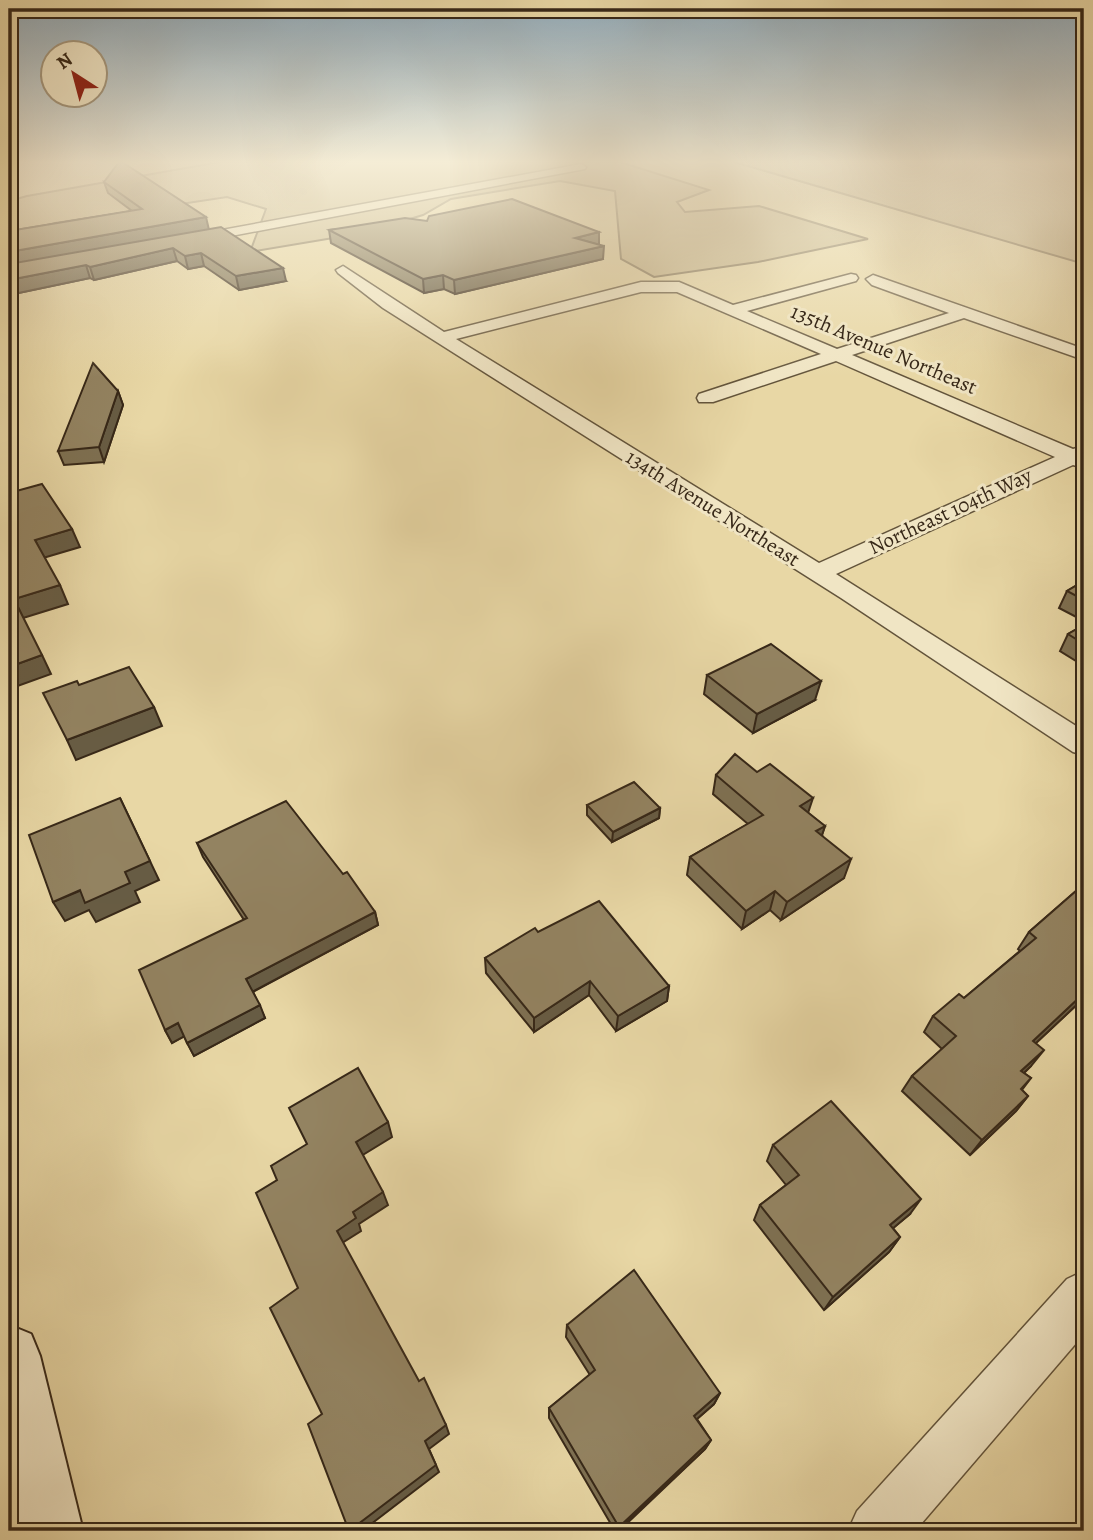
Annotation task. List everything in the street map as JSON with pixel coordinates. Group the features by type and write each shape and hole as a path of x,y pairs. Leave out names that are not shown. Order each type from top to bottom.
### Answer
{"street":[{"path":"170,243 219,234"},
{"name":"134th Avenue Northeast","path":"342,270 389,305 817,573 1084,745"},
{"path":"735,309 851,278"},
{"path":"873,279 1084,355"},
{"name":"135th Avenue Northeast","path":"441,338 640,287 664,285 691,290 1080,457"},
{"path":"706,398 964,313"},
{"name":"Northeast 104th Way","path":"817,573 1080,457"},
{"path":"877,1531 1084,1296"},
{"path":"9,1356 48,1531"}],"shaded area":[{"path":"257,234 358,234 250,252"},
{"path":"619,234 851,234 868,239 758,262 654,277 621,259"},
{"path":"981,234 1084,234 1084,264"}],"building":[{"path":"9,234 111,234 9,252"},
{"path":"182,234 231,234 283,268 236,276 201,253 185,256 173,248 90,267 86,265 9,280 9,264"},
{"path":"336,234 592,234 575,238 604,246 454,280 443,275 423,279"},
{"path":"93,363 118,391 99,447 58,451"},
{"path":"42,484 72,529 35,540 60,585 14,599 42,655 9,667 9,493"},
{"path":"1084,581 1084,600 1067,591"},
{"path":"1084,625 1084,644 1068,634"},
{"path":"771,644 821,681 757,714 707,675"},
{"path":"129,667 154,707 67,740 43,693 77,681 79,685"},
{"path":"735,754 757,772 770,764 813,798 800,806 825,826 816,831 851,859 787,902 775,891 746,911 690,857 763,815 716,775"},
{"path":"634,782 660,808 613,832 587,805"},
{"path":"120,798 150,861 125,872 130,883 85,903 80,890 53,902 29,835"},
{"path":"286,801 343,874 347,872 375,912 246,979 260,1005 187,1043 178,1023 165,1030 139,970 247,918 197,843"},
{"path":"1084,884 1084,993 1033,1041 1044,1050 1021,1071 1031,1078 1021,1089 1028,1096 982,1140 912,1076 956,1036 933,1016 959,994 964,998 1036,938 1029,932"},
{"path":"599,901 669,986 618,1016 590,981 534,1018 485,958 535,928 538,932"},
{"path":"358,1068 388,1122 356,1142 383,1192 353,1212 356,1218 337,1231 419,1381 424,1378 446,1425 425,1441 436,1465 349,1531 308,1424 322,1414 270,1308 298,1288 256,1193 277,1180 271,1166 307,1144 289,1108"},
{"path":"831,1101 921,1199 890,1225 900,1237 833,1297 760,1205 799,1175 773,1145"},
{"path":"634,1270 720,1393 694,1416 711,1440 619,1527 549,1408 595,1370 567,1325"}]}
